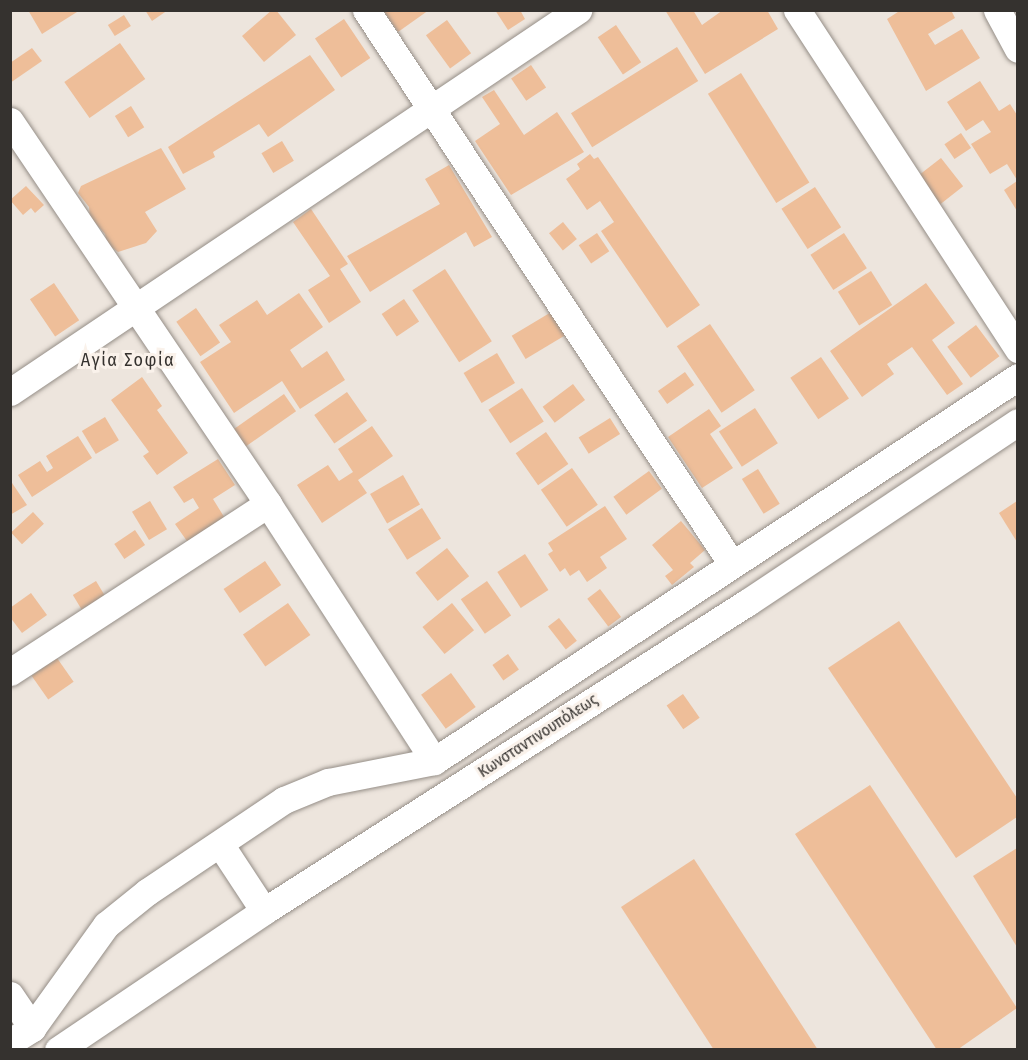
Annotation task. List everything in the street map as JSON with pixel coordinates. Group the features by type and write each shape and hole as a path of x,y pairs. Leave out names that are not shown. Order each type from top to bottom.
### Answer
{"street":[{"path":"366,10 732,564"},
{"path":"10,392 578,10"},
{"path":"797,10 1017,350"},
{"path":"997,10 1017,50"},
{"path":"10,122 268,504 434,761"},
{"path":"21,1035 106,925 284,800 328,782 434,761 1017,377"},
{"name":"Κωνσταντινουπόλεως","path":"58,1050 264,911 738,608 1017,423"},
{"path":"10,672 268,504"},
{"path":"219,844 264,911"},
{"path":"10,995 21,1035"}],"building":[{"path":"28,10 76,10 77,12 42,34"},
{"path":"145,10 168,10 152,21"},
{"path":"272,10 276,10 296,35 264,62 242,36"},
{"path":"383,10 429,10 398,32"},
{"path":"495,10 520,10 525,19 508,30"},
{"path":"665,10 693,10 702,25 723,10 767,10 778,29 705,74"},
{"path":"901,10 951,10 955,18 928,34 935,45 962,29 980,58 926,91 887,19"},
{"path":"124,15 131,26 115,36 108,25"},
{"path":"344,19 370,58 341,78 315,39"},
{"path":"447,20 471,53 450,68 426,35"},
{"path":"616,25 641,62 623,75 598,37"},
{"path":"120,43 145,79 90,118 64,82"},
{"path":"677,47 698,81 592,147 571,113"},
{"path":"32,48 42,61 10,83 10,63"},
{"path":"310,55 335,90 268,137 259,124 213,152 215,157 183,174 168,147"},
{"path":"531,65 546,87 526,101 511,78"},
{"path":"741,73 809,182 776,203 708,94"},
{"path":"980,81 999,111 1010,104 1017,115 1017,180 1007,164 990,174 971,144 991,132 983,120 966,131 947,102"},
{"path":"494,90 524,135 557,112 584,152 511,195 475,141 500,124 482,97"},
{"path":"131,106 144,127 128,137 115,116"},
{"path":"961,133 971,148 954,159 944,144"},
{"path":"282,141 294,161 273,173 261,153"},
{"path":"161,148 186,189 145,212 157,231 146,243 118,252 107,244 105,234 90,217 89,207 78,193 81,186"},
{"path":"590,154 594,159 598,157 700,305 667,328 601,231 614,222 600,201 587,210 566,179 580,169 577,164"},
{"path":"941,158 963,186 940,204 918,176"},
{"path":"449,165 492,237 474,247 466,232 370,292 347,256 440,204 425,179"},
{"path":"1017,181 1017,211 1004,190"},
{"path":"26,186 44,205 35,213 31,208 23,215 10,200"},
{"path":"815,187 841,227 808,249 781,209"},
{"path":"311,209 348,264 340,269 361,302 329,323 308,290 330,276 293,222"},
{"path":"563,222 577,239 563,250 549,233"},
{"path":"597,233 609,251 591,264 579,245"},
{"path":"844,233 867,268 833,290 810,255"},
{"path":"445,269 492,341 459,362 412,290"},
{"path":"871,271 892,305 859,326 838,292"},
{"path":"54,283 79,320 55,337 30,299"},
{"path":"926,283 955,323 932,340 963,384 947,395 912,347 887,364 894,374 862,397 830,351"},
{"path":"299,293 323,327 290,350 302,368 327,351 345,380 300,409 282,381 234,413 200,362 231,342 219,325 257,300 267,315"},
{"path":"404,299 419,321 397,336 382,314"},
{"path":"196,308 220,342 200,356 176,322"},
{"path":"558,308 572,331 526,359 512,336"},
{"path":"710,324 755,390 722,413 677,346"},
{"path":"976,325 999,356 971,378 947,347"},
{"path":"497,353 515,383 482,403 464,373"},
{"path":"821,357 849,398 818,419 790,378"},
{"path":"685,372 694,385 667,404 658,391"},
{"path":"142,377 162,406 157,410 188,453 157,475 143,456 149,452 111,400"},
{"path":"573,384 585,400 555,423 543,407"},
{"path":"522,388 544,422 510,443 488,410"},
{"path":"347,392 367,421 334,444 314,415"},
{"path":"284,394 296,411 244,448 232,431"},
{"path":"755,408 778,443 742,467 719,431"},
{"path":"709,409 721,426 710,434 733,468 702,488 668,437"},
{"path":"105,417 119,440 96,454 82,431"},
{"path":"610,418 620,434 589,454 579,438"},
{"path":"372,426 393,456 358,480 367,493 322,523 297,485 328,465 339,481 353,472 338,449"},
{"path":"546,432 568,464 538,485 516,453"},
{"path":"78,436 92,458 32,497 18,475 40,461 47,472 53,468 46,456"},
{"path":"218,459 235,485 213,499 226,520 189,544 175,524 199,508 193,498 184,503 173,487"},
{"path":"572,468 598,505 567,527 541,490"},
{"path":"758,469 780,504 764,514 742,479"},
{"path":"649,471 662,489 626,515 613,497"},
{"path":"403,475 420,504 387,523 370,494"},
{"path":"10,480 27,505 10,515"},
{"path":"150,501 167,529 149,540 132,512"},
{"path":"1017,501 1017,542 999,513"},
{"path":"605,506 627,539 600,557 607,568 587,582 579,570 570,576 565,568 560,572 548,554 553,551 548,543"},
{"path":"422,508 441,539 407,560 388,529"},
{"path":"33,512 44,524 22,544 11,532"},
{"path":"681,521 705,550 690,563 694,567 672,585 665,576 673,570 652,545"},
{"path":"135,530 145,545 124,559 114,544"},
{"path":"447,548 469,576 438,601 415,573"},
{"path":"525,554 548,590 521,608 497,572"},
{"path":"265,561 281,585 240,613 224,589"},
{"path":"96,581 105,596 82,609 73,595"},
{"path":"487,581 511,615 485,634 461,599"},
{"path":"600,589 621,617 608,627 587,599"},
{"path":"31,593 47,615 22,633 10,617 10,608"},
{"path":"288,603 310,635 265,666 243,635"},
{"path":"452,603 474,630 444,654 422,627"},
{"path":"559,618 577,641 566,649 548,627"},
{"path":"899,621 1017,798 1017,817 956,858 828,668"},
{"path":"508,654 519,670 503,680 492,665"},
{"path":"57,658 74,682 48,700 32,676"},
{"path":"451,673 476,707 446,729 421,695"},
{"path":"683,694 700,718 683,729 667,705"},
{"path":"870,785 1017,1008 957,1050 937,1050 795,834"},
{"path":"1017,848 1017,947 973,876"},
{"path":"694,859 818,1050 714,1050 621,907"}],"district":[{"name":"Αγία Σοφία","path":"128,360"}]}
